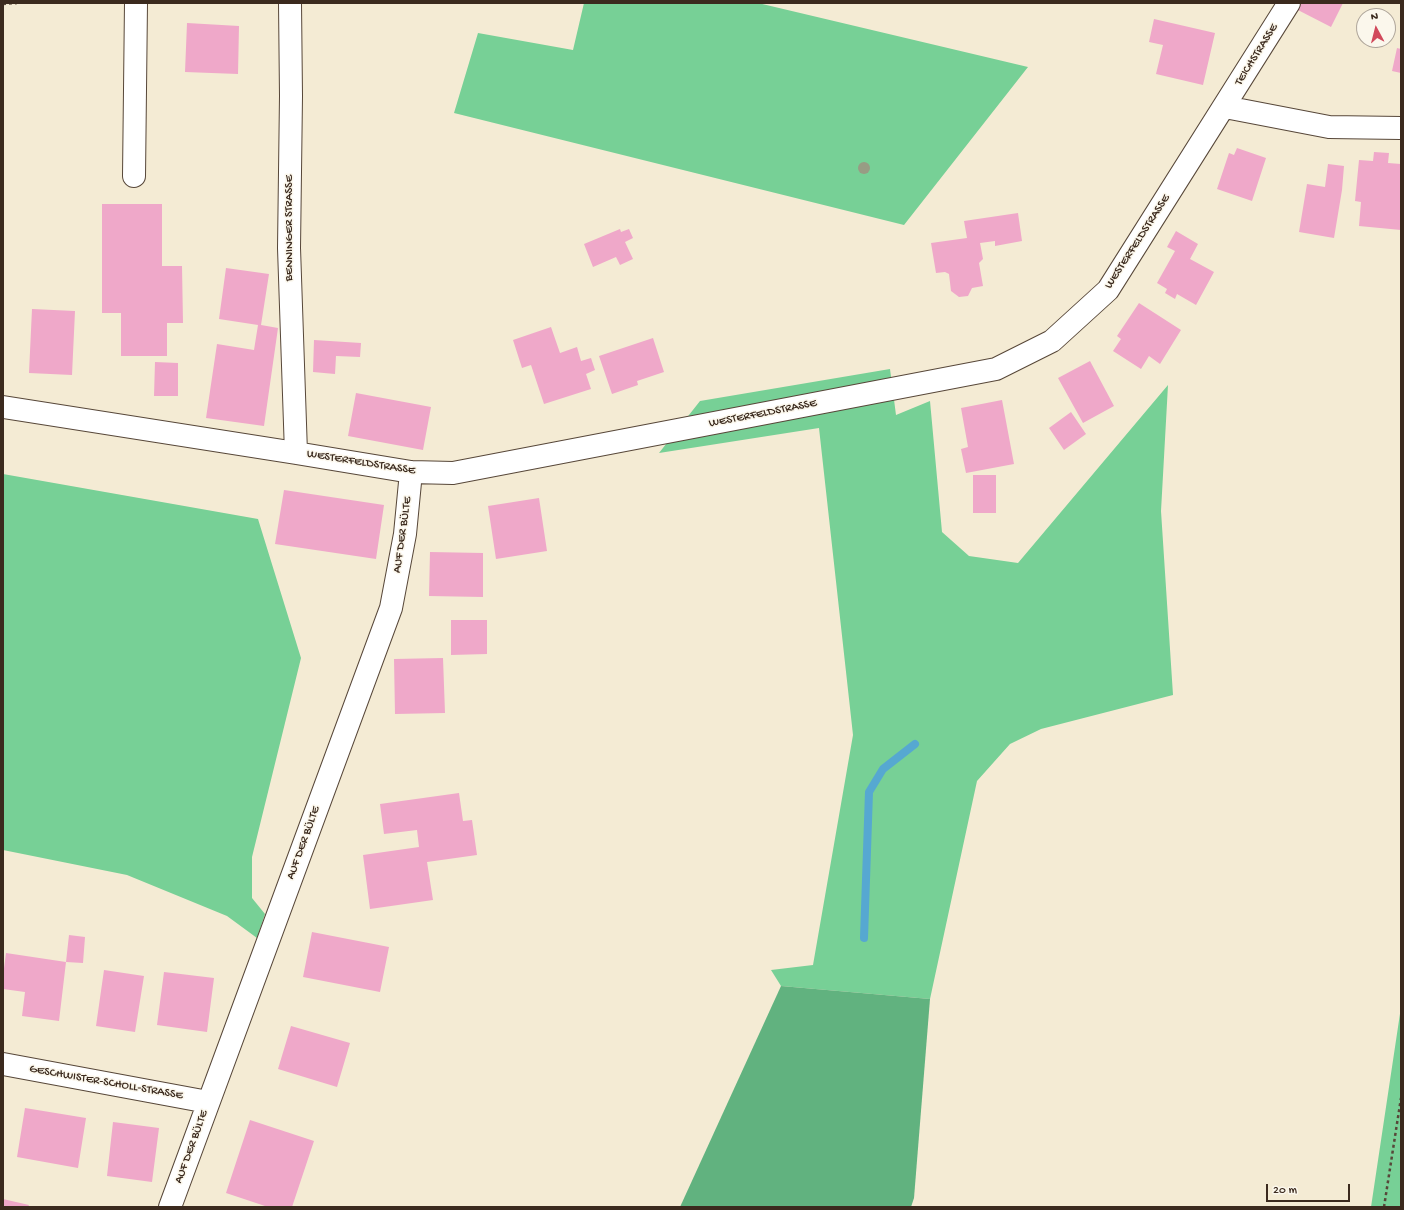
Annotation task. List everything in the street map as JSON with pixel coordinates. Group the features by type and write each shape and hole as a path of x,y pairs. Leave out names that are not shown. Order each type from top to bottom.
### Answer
{"street":[{"path":"134,176 136,3"},
{"name":"BENNINGER STRASSE","path":"290,3 291,96 289,248 296,453"},
{"name":"TEICHSTRASSE","path":"1225,107 1289,3"},
{"path":"1225,107 1329,127 1401,128"},
{"name":"WESTERFELDSTRASSE","path":"3,407 411,472 453,473 996,369 1052,341 1108,290 1225,107"},
{"name":"AUF DER BÜLTE","path":"170,1207 391,608 405,534 411,472"},
{"name":"GESCHWISTER-SCHOLL-STRASSE","path":"3,1064 208,1102"}],"path":[{"path":"3,4 17,3"},
{"path":"1384,1207 1401,1098"}],"green space":[{"path":"584,3 758,3 1028,67 904,225 454,113 478,33 573,50"},
{"path":"890,369 896,415 930,401 942,532 969,556 1018,563 1168,385 1161,511 1173,695 1041,729 1010,744 977,781 930,999 781,986 771,970 813,965 853,735 819,428 659,453 700,401"},
{"path":"3,474 258,519 301,658 252,857 252,898 265,914 257,938 227,916 127,875 3,850"},
{"path":"781,986 930,999 914,1198 911,1207 680,1207"},
{"path":"1401,1007 1401,1207 1371,1207"}],"building":[{"path":"1297,3 1343,3 1331,27 1294,8"},
{"path":"1154,19 1215,33 1203,85 1156,74 1163,45 1149,42"},
{"path":"187,23 239,26 238,74 185,72"},
{"path":"1397,48 1401,49 1401,73 1392,71"},
{"path":"1237,148 1266,158 1252,201 1217,189 1229,153 1234,155"},
{"path":"1374,152 1389,153 1388,163 1401,164 1401,230 1359,226 1361,202 1355,201 1359,160 1373,161"},
{"path":"1328,164 1344,166 1342,190 1334,238 1299,232 1307,184 1325,187"},
{"path":"102,204 162,204 162,266 182,266 183,323 167,323 167,356 121,356 121,313 102,313"},
{"path":"1018,213 1022,241 995,246 995,241 980,243 983,259 979,263 983,286 972,288 968,296 959,297 951,291 949,274 945,272 936,273 931,243 967,238 964,221"},
{"path":"620,229 621,232 629,229 633,238 625,242 633,259 620,265 616,257 593,267 584,244"},
{"path":"1176,231 1198,244 1190,259 1214,272 1196,305 1177,294 1175,299 1165,293 1167,289 1157,283 1175,251 1167,247"},
{"path":"226,268 269,274 261,325 278,328 264,426 206,418 217,344 254,350 258,325 219,319"},
{"path":"1139,303 1181,330 1160,364 1149,356 1141,369 1113,351 1121,339 1117,336"},
{"path":"32,309 75,311 72,375 29,373"},
{"path":"551,327 560,353 577,347 581,361 591,358 595,370 586,374 591,389 544,404 531,365 522,368 513,340"},
{"path":"653,338 664,372 637,381 638,385 612,394 599,356"},
{"path":"314,340 361,343 360,357 336,356 335,374 313,372"},
{"path":"1090,361 1114,406 1083,423 1058,378"},
{"path":"155,362 178,363 178,396 154,396"},
{"path":"356,393 431,407 423,450 348,436"},
{"path":"1002,400 1014,464 966,473 961,449 968,447 961,408"},
{"path":"1071,412 1086,434 1064,450 1049,428"},
{"path":"973,475 996,475 996,513 973,513"},
{"path":"284,490 384,505 376,559 275,544"},
{"path":"539,498 547,551 496,559 488,506"},
{"path":"430,552 483,553 483,597 429,596"},
{"path":"451,620 487,620 487,654 451,655"},
{"path":"443,658 445,713 395,714 394,659"},
{"path":"459,793 463,821 472,820 477,855 427,862 433,900 370,909 363,855 419,847 417,830 384,834 380,804"},
{"path":"312,932 389,947 380,992 303,977"},
{"path":"69,935 85,937 83,963 66,962"},
{"path":"6,953 66,962 59,1021 22,1016 25,992 3,989"},
{"path":"104,970 144,976 135,1032 96,1026"},
{"path":"164,972 214,978 207,1032 157,1025"},
{"path":"291,1026 350,1043 337,1087 278,1069"},
{"path":"25,1108 86,1118 78,1168 17,1157"},
{"path":"250,1120 314,1141 292,1207 268,1207 226,1193"},
{"path":"113,1122 159,1128 152,1182 107,1176"},
{"path":"3,1199 29,1205 28,1207 3,1207"}],"waterway":[{"path":"864,938 869,792 883,769 915,744"}]}
